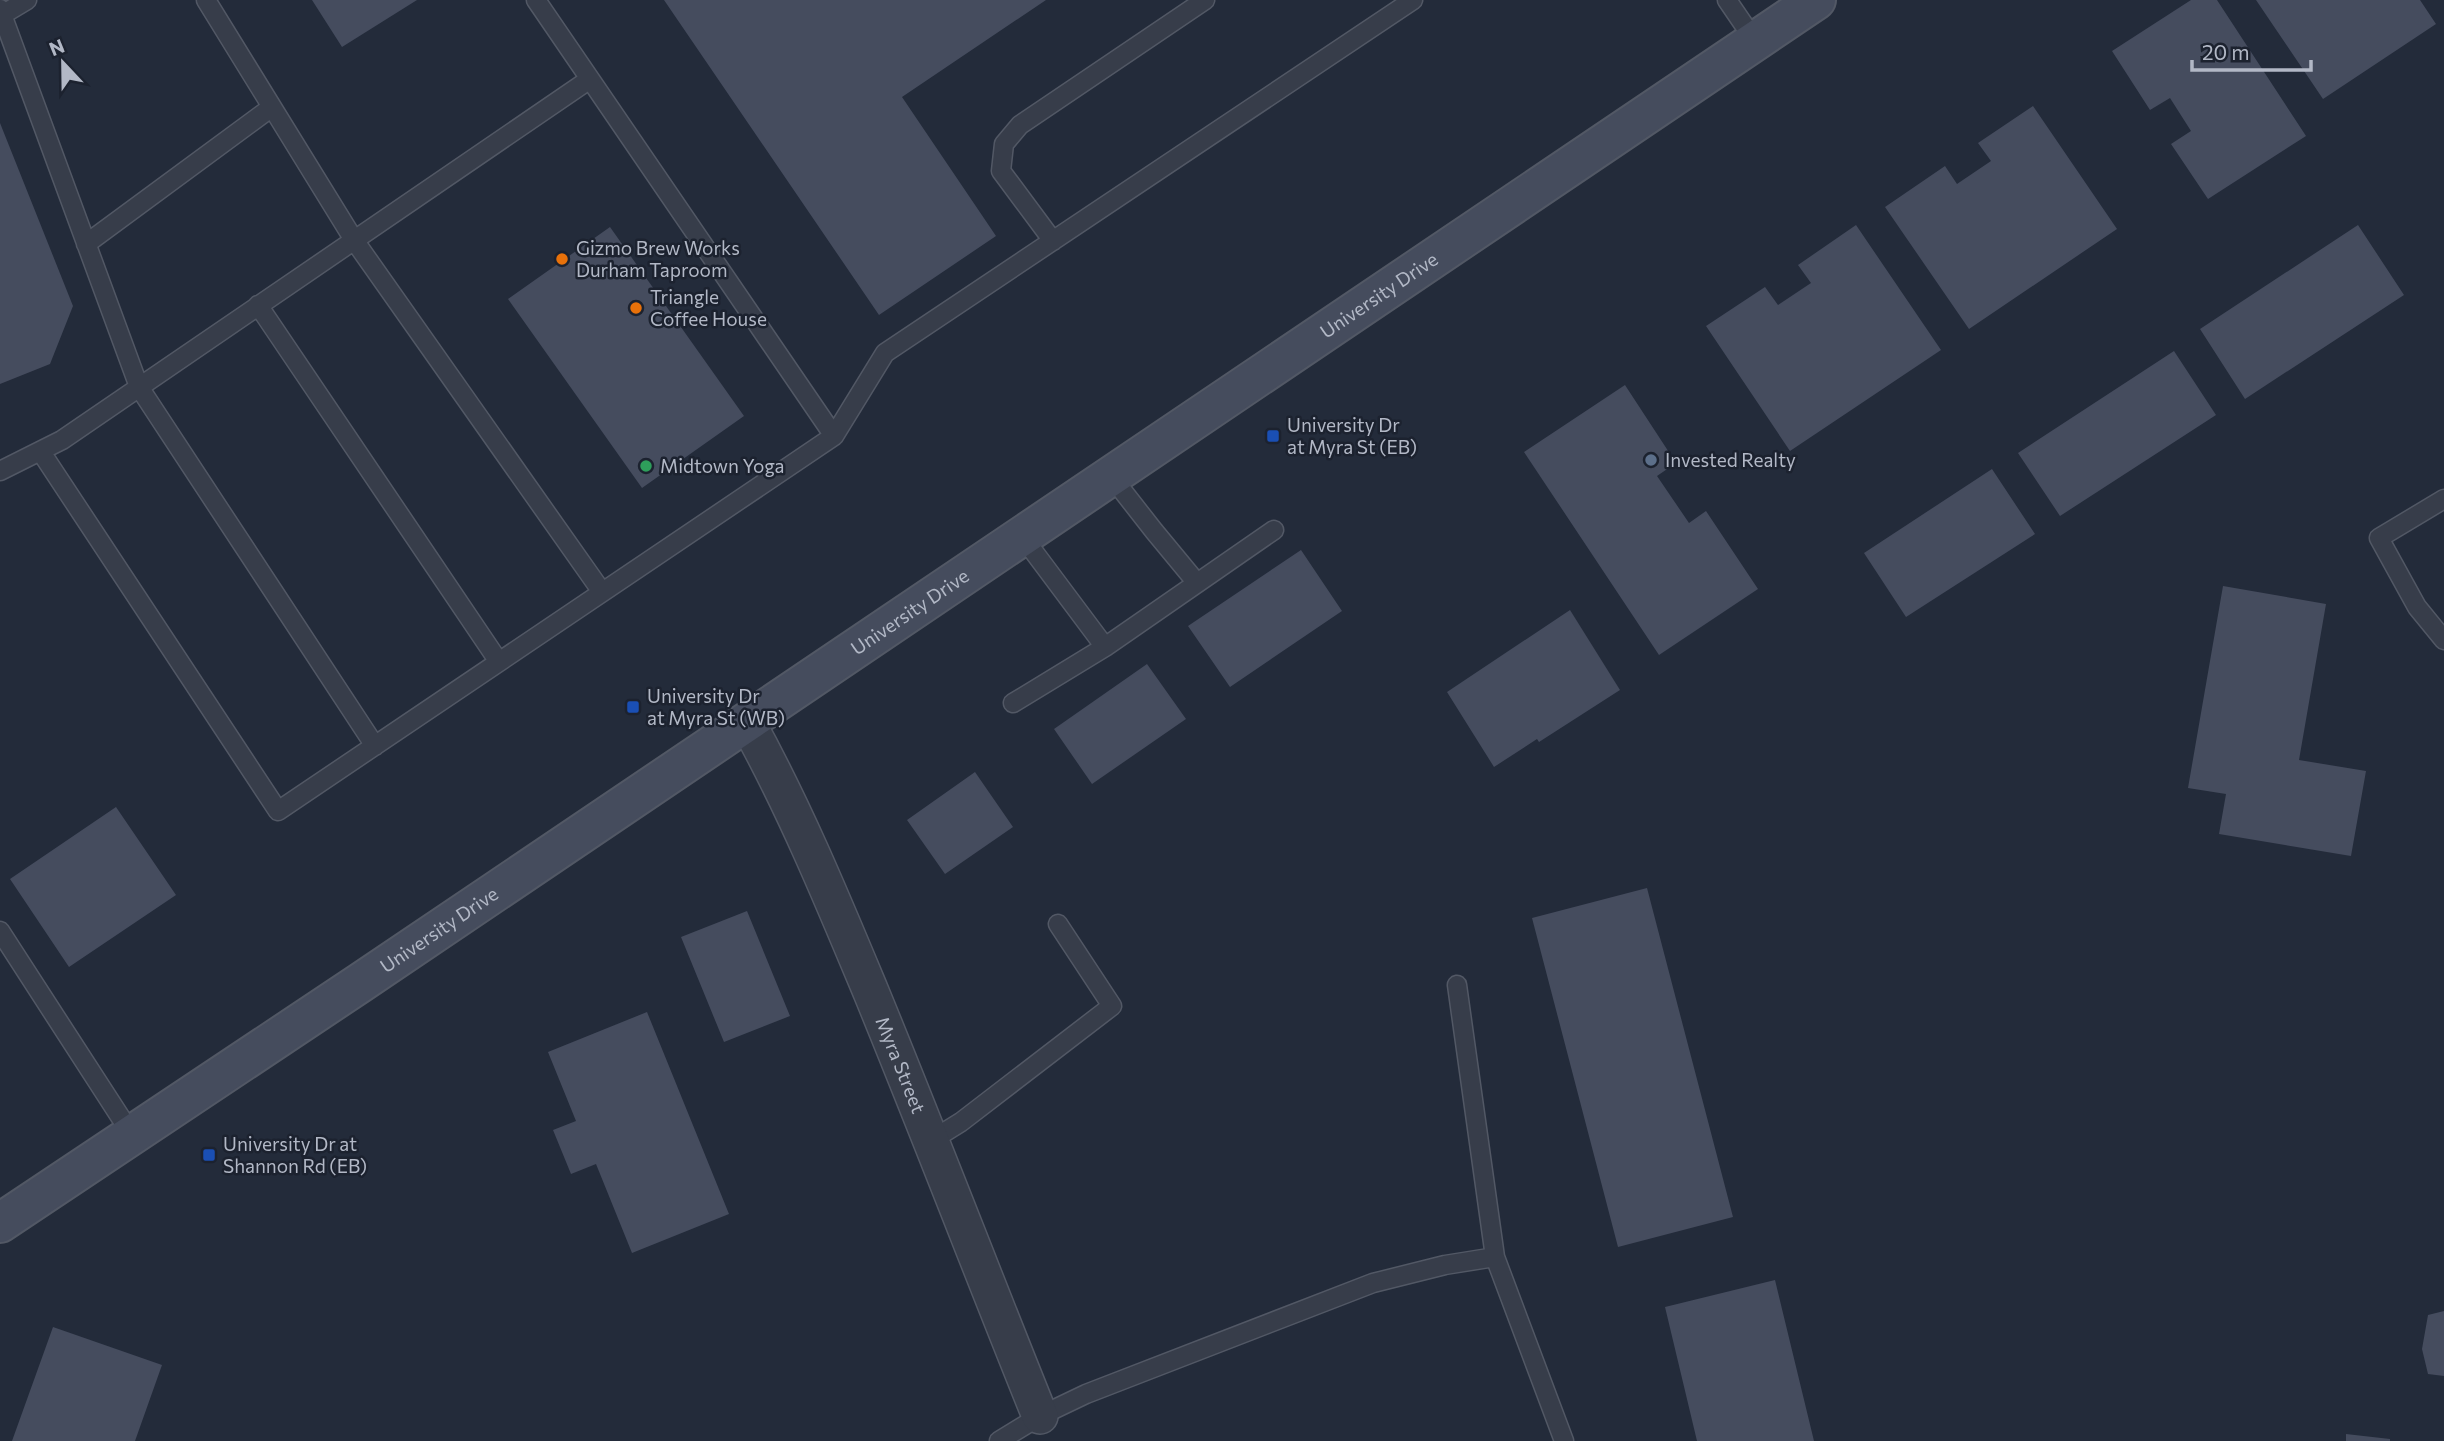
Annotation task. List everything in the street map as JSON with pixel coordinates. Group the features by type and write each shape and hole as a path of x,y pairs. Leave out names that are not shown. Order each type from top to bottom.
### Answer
{"main road":[{"name":"University Drive","path":"0,1223 1816,0"}],"street":[{"name":"Myra Street","path":"747,722 782,785 932,1140 1040,1416"}],"lane":[{"path":"27,0 1,12 139,387 375,746"},
{"path":"206,0 354,240 602,592"},
{"path":"537,0 834,436"},
{"path":"1053,241 1002,171 1004,144 1020,125 1205,0"},
{"path":"41,452 278,811 834,436 885,353 1413,0"},
{"path":"1727,0 1755,41"},
{"path":"0,471 41,452 139,387 590,79"},
{"path":"86,244 272,107"},
{"path":"258,305 499,662"},
{"path":"1111,476 1197,583"},
{"path":"2444,499 2379,538 2417,607 2444,640"},
{"path":"1013,703 1104,647 1273,530"},
{"path":"1023,536 1104,647"},
{"path":"932,1140 961,1122 1112,1006 1058,924"},
{"path":"0,931 132,1135"},
{"path":"1457,985 1495,1257 1564,1441"},
{"path":"999,1441 1040,1416 1086,1394 1373,1283 1445,1265 1495,1257"}],"building":[{"path":"312,0 417,0 342,47"},
{"path":"664,0 1046,0 902,97 996,236 879,315"},
{"path":"2191,0 2217,0 2306,136 2208,199 2171,144 2191,131 2170,98 2150,110 2112,51"},
{"path":"2256,0 2420,0 2436,24 2323,99"},
{"path":"2033,106 2117,229 1969,329 1885,207 1945,166 1957,184 1991,161 1978,143"},
{"path":"0,123 73,306 50,364 0,384"},
{"path":"1856,225 1941,350 1790,451 1706,326 1765,287 1778,305 1811,283 1798,265"},
{"path":"2358,225 2404,295 2245,399 2200,329"},
{"path":"610,227 744,416 642,488 508,299"},
{"path":"2174,351 2216,415 2060,516 2018,453"},
{"path":"1625,385 1676,463 1657,476 1689,523 1706,511 1758,589 1659,655 1524,452"},
{"path":"1992,469 2035,534 1906,617 1864,553"},
{"path":"1301,550 1342,611 1230,687 1188,626"},
{"path":"2223,586 2326,604 2299,760 2366,771 2351,856 2219,834 2226,794 2188,788"},
{"path":"1570,610 1620,690 1539,742 1537,739 1494,767 1447,692"},
{"path":"1147,664 1186,719 1092,784 1054,729"},
{"path":"975,772 1013,827 945,874 907,820"},
{"path":"116,807 176,895 69,967 10,879"},
{"path":"1647,888 1733,1217 1618,1247 1532,918"},
{"path":"747,911 790,1016 724,1042 681,937"},
{"path":"647,1012 729,1214 632,1253 596,1164 571,1174 553,1130 576,1121 548,1052"},
{"path":"1775,1280 1814,1441 1697,1441 1665,1307"},
{"path":"2444,1311 2444,1376 2428,1374 2422,1349 2428,1315"},
{"path":"53,1327 162,1365 135,1441 12,1441"},
{"path":"2346,1434 2390,1439 2390,1441 2346,1441"}],"place":[{"name":"Gizmo Brew Works Durham Taproom","path":"562,259"},
{"name":"Triangle Coffee House","path":"636,308"},
{"name":"University Dr at Myra St (EB)","path":"1273,436"},
{"name":"Invested Realty","path":"1651,460"},
{"name":"Midtown Yoga","path":"646,466"},
{"name":"University Dr at Myra St (WB)","path":"633,707"},
{"name":"University Dr at Shannon Rd (EB)","path":"209,1155"}]}
